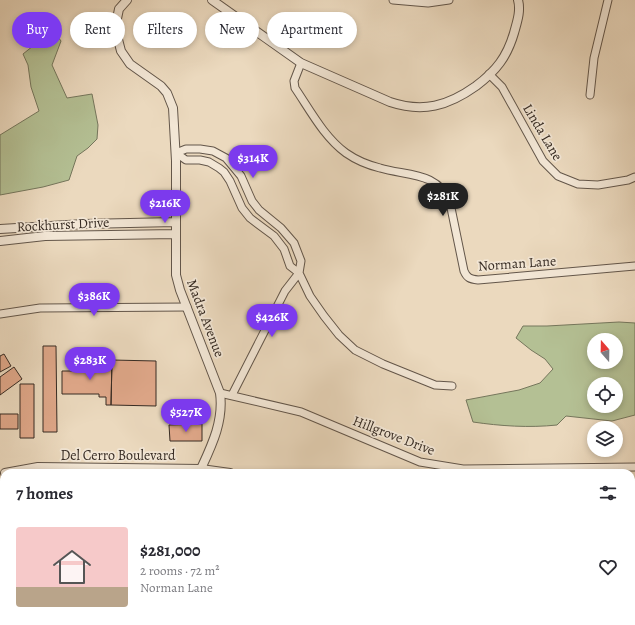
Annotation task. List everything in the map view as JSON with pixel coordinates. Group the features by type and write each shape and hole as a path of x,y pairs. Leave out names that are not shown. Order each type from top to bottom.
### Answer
{"street":[{"name":"Madra Avenue","path":"127,0 119,9 115,28 121,51 130,64 161,86 167,93 173,108 176,153 176,275 180,290 220,393 222,402 220,418 214,439 201,469"},
{"path":"212,0 301,62 390,102 412,107 435,106 452,101 467,93 498,66 506,56 511,44 518,19 518,0"},
{"path":"393,0 428,3 449,0"},
{"path":"590,95 594,58 608,0"},
{"name":"Norman Lane","path":"301,62 294,82 295,88 328,137 346,152 367,164 428,178 439,185 447,195 464,271 466,276 470,279 478,280 635,266"},
{"name":"Linda Lane","path":"489,74 502,87 543,161 558,176 578,184 598,185 628,180 635,177"},
{"path":"176,153 186,149 200,149 213,151 226,158 241,176 252,201 259,210 281,228 294,243 301,261 299,273 285,292 232,395"},
{"path":"176,153 186,160 200,160 209,162 219,168 230,181 242,208 250,218 274,236 284,249 290,266 299,273 310,296 324,316 338,335 355,350 383,364 435,385 452,386"},
{"name":"Rockhurst Drive","path":"0,229 84,224 175,222"},
{"name":"Rockhurst Drive","path":"0,241 45,236 176,234"},
{"path":"0,314 40,308 187,307"},
{"name":"Hillgrove Drive","path":"220,393 301,412 420,462 463,469"},
{"name":"Hillgrove Drive","path":"603,469 635,467"}],"green space":[{"path":"30,48 58,48 52,65 67,98 92,94 98,125 97,139 77,156 69,180 43,187 0,195 0,135 39,111 31,87 28,65 23,54"},
{"path":"619,322 635,323 635,415 612,421 566,416 557,425 536,426 473,422 466,400 519,390 540,383 553,369 545,359 516,338 523,326"}],"building":[{"path":"43,346 56,346 57,432 43,432"},
{"path":"4,354 11,366 0,372 0,356"},
{"path":"92,360 112,360 111,405 106,405 106,397 99,397 99,394 62,394 62,371 92,371"},
{"path":"112,360 156,361 156,406 111,405"},
{"path":"14,367 22,379 0,395 0,377"},
{"path":"20,384 34,384 34,438 20,438"},
{"path":"0,414 18,414 18,429 0,429"},
{"path":"202,424 202,441 170,441 169,425"}]}
